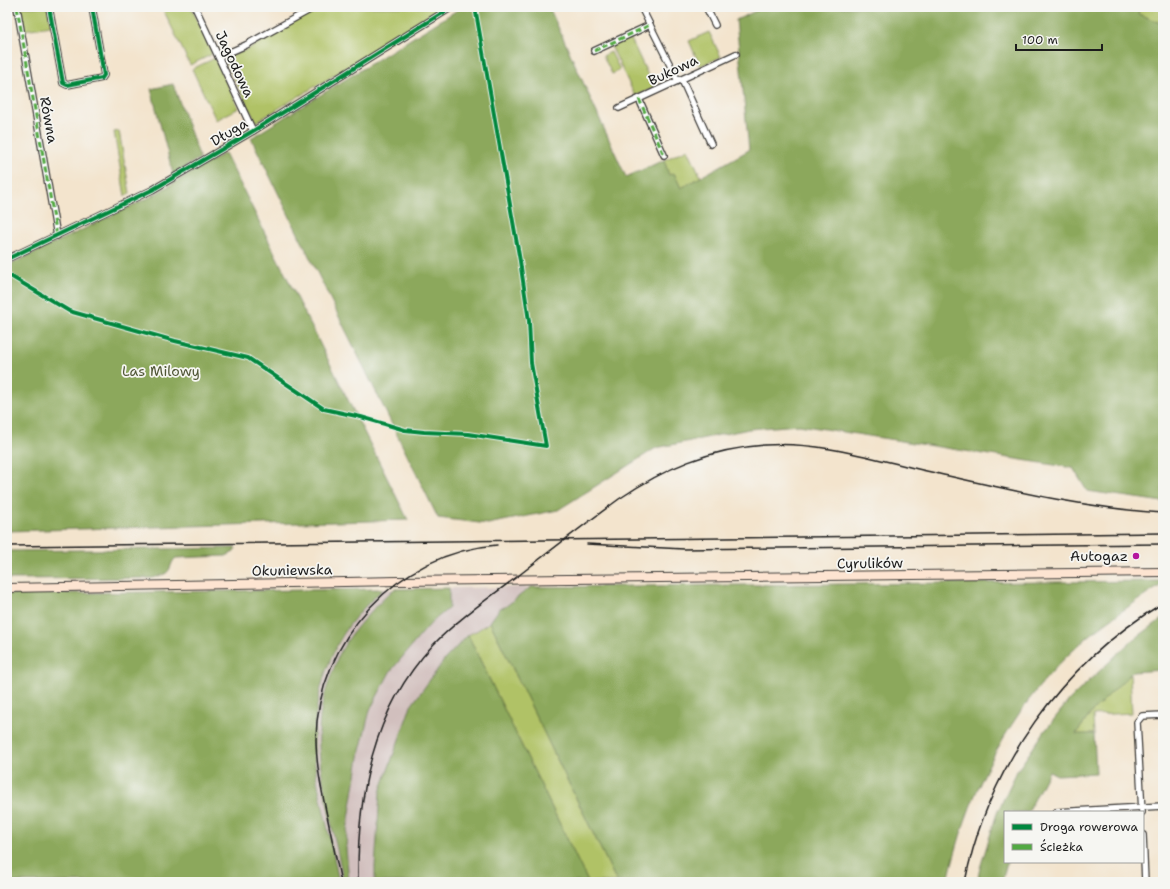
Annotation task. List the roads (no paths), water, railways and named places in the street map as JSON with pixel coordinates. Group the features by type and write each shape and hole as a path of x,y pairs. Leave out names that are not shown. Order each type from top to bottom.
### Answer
{"main road":[{"name":"Cyrulików","path":"577,579 1163,572"},
{"name":"Okuniewska","path":"7,588 577,579"}],"street":[{"name":"Równa","path":"17,7 57,236"},
{"path":"49,7 63,83 67,86 102,78 104,75 92,7"},
{"name":"Jagodowa","path":"195,7 253,131"},
{"path":"219,57 246,45 315,7"},
{"name":"Długa","path":"7,260 152,190 253,131 452,7"},
{"path":"641,7 680,80 711,144"},
{"path":"706,7 715,25"},
{"path":"594,50 650,25"},
{"name":"Bukowa","path":"620,108 736,54"},
{"path":"639,99 664,155"},
{"path":"1142,810 1137,722 1139,718 1144,716 1163,715"},
{"path":"1099,811 1142,810 1163,806"},
{"path":"1144,858 1145,882"}],"railway":[{"path":"358,882 358,850 361,818 365,786 372,756 382,726 395,698 412,671 433,645 474,609 619,499 671,469 688,462 725,451 745,447 785,444 825,448 982,484 1072,502 1102,507 1163,513"},
{"path":"7,546 1163,533"},
{"path":"587,544 684,549 1163,544"},
{"path":"341,882 321,784 316,748 320,703 331,668 348,636 370,608 396,583 427,564 461,551 497,545"},
{"path":"965,882 976,839 991,798 1011,759 1035,722 1062,687 1093,656 1126,628 1163,603"}],"place":[{"name":"Autogaz","path":"1136,556"}],"park label":[{"name":"Las Milowy","path":"161,371"}]}
